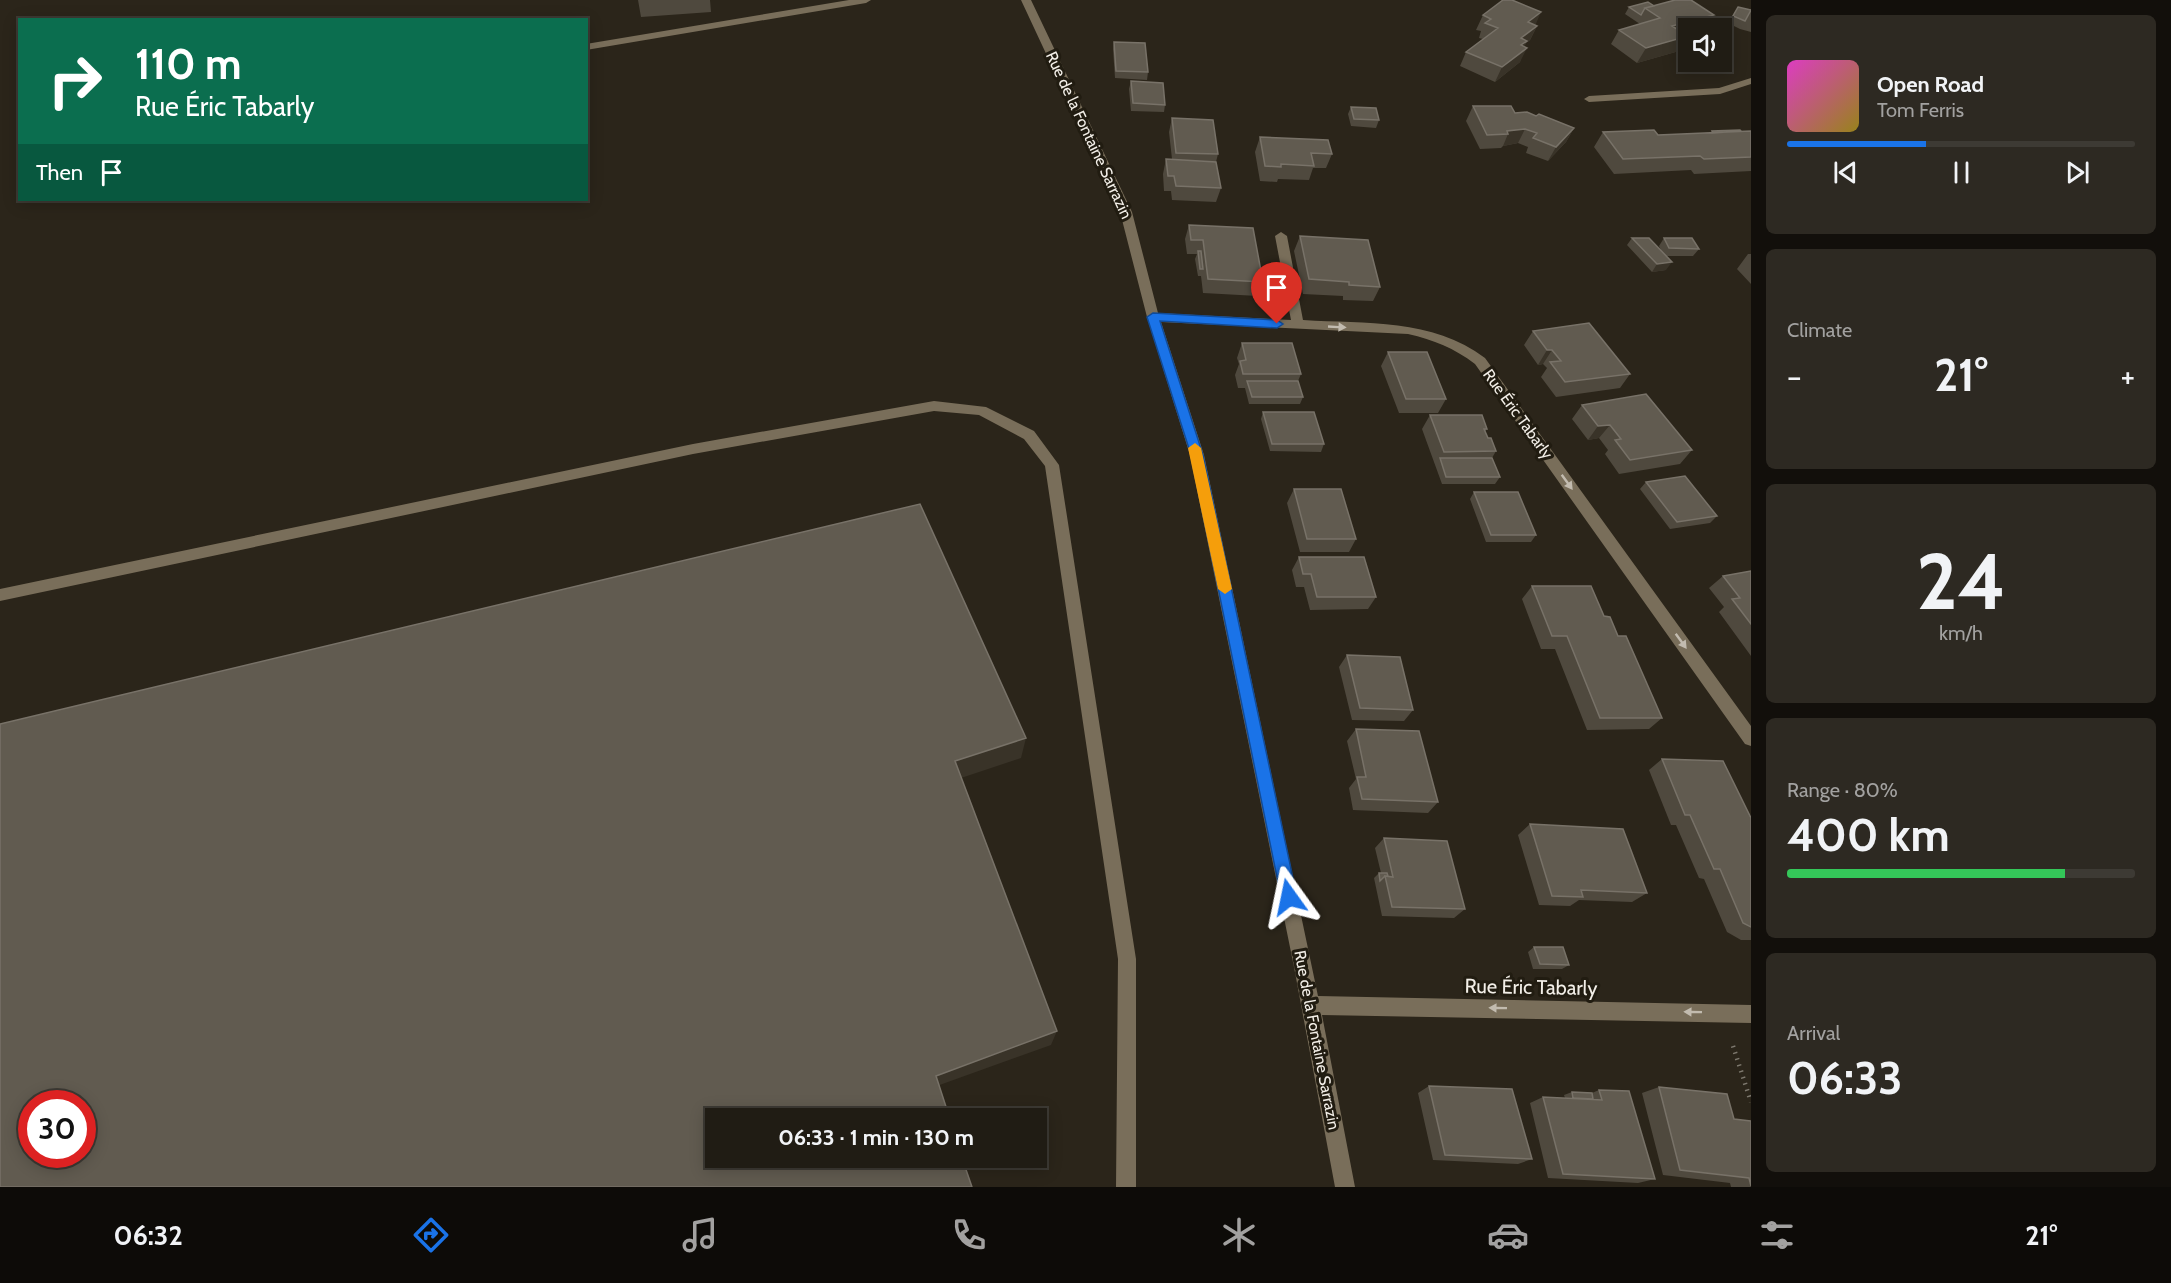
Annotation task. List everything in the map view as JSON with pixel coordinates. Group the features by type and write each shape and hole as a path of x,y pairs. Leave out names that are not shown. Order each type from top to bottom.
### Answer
{"street":[{"path":"588,46 866,0"},
{"name":"Rue de la Fontaine Sarrazin","path":"1026,0 1126,212 1153,317 1197,455 1311,1005 1345,1187"},
{"path":"1589,99 1720,91 1751,81"},
{"path":"1281,236 1298,325"},
{"name":"Rue Éric Tabarly","path":"1153,317 1408,330 1440,336 1461,345 1480,361 1751,739"},
{"path":"0,595 693,449 934,406 981,410 1029,435 1052,465 1127,959 1126,1187"},
{"name":"Rue Éric Tabarly","path":"1311,1005 1751,1014"}],"path":[{"path":"1722,1013 1751,1102"}],"building":[{"path":"1503,0 1512,0 1541,12 1528,22 1537,26 1521,38 1527,41 1521,45 1527,48 1502,67 1466,52 1498,28 1485,23 1491,19 1483,15"},
{"path":"1675,0 1691,0 1714,15 1703,18 1678,18 1678,24 1672,26 1678,30 1678,39 1646,48 1619,30 1660,18 1645,8"},
{"path":"1648,2 1654,6 1645,8 1641,15 1629,7"},
{"path":"1738,7 1751,10 1745,21 1733,16"},
{"path":"1114,42 1145,43 1148,72 1116,71"},
{"path":"1131,81 1163,83 1165,105 1133,103"},
{"path":"1473,106 1511,106 1515,113 1527,112 1536,116 1539,114 1574,128 1556,147 1533,138 1537,133 1525,129 1507,131 1508,134 1487,135"},
{"path":"1351,107 1376,108 1379,120 1354,119"},
{"path":"1172,118 1213,120 1218,154 1176,153"},
{"path":"1654,130 1658,135 1751,131 1751,157 1623,159 1603,132"},
{"path":"1740,130 1713,133 1712,131"},
{"path":"1260,137 1328,140 1332,154 1311,153 1314,166 1281,164 1281,167 1265,166"},
{"path":"1166,159 1216,162 1221,188 1176,186 1174,176 1168,176"},
{"path":"1189,225 1253,228 1263,282 1208,279 1203,240 1191,240"},
{"path":"1300,236 1368,240 1380,287 1309,279"},
{"path":"1632,238 1649,238 1672,262 1657,264"},
{"path":"1664,238 1692,238 1699,249 1669,248"},
{"path":"1198,251 1201,251 1203,269 1200,269"},
{"path":"1589,323 1630,374 1565,382 1550,362 1561,361 1552,350 1547,350 1533,331"},
{"path":"1242,343 1292,343 1301,374 1243,374 1240,361 1246,360"},
{"path":"1388,352 1427,352 1446,399 1406,399"},
{"path":"1247,381 1298,381 1303,397 1252,397"},
{"path":"1646,394 1692,450 1630,460 1615,440 1621,439 1610,425 1598,426 1582,405"},
{"path":"1263,412 1314,412 1324,444 1272,444"},
{"path":"1430,415 1482,415 1487,429 1484,429 1488,438 1491,438 1496,451 1444,452"},
{"path":"1440,458 1492,458 1500,477 1446,477"},
{"path":"1685,476 1717,516 1677,522 1646,482"},
{"path":"1294,489 1341,489 1356,539 1307,539"},
{"path":"1474,492 1518,492 1536,535 1491,535"},
{"path":"920,504 1026,738 955,761 1057,1031 936,1076 946,1108 705,1108 705,1168 965,1168 972,1187 0,1187 0,724"},
{"path":"1299,557 1364,557 1376,597 1317,597 1311,574 1303,574"},
{"path":"1751,571 1751,624 1732,599 1740,598 1723,576"},
{"path":"1532,586 1591,586 1604,616 1610,617 1618,636 1626,636 1662,718 1600,718 1567,636 1552,636"},
{"path":"1347,655 1400,657 1413,710 1360,708"},
{"path":"1356,729 1419,731 1438,802 1362,799 1357,777 1366,777"},
{"path":"1662,759 1723,761 1751,818 1751,927 1743,923 1720,869 1714,869 1690,815 1685,815"},
{"path":"1530,824 1623,829 1647,893 1581,890 1583,897 1552,896"},
{"path":"1384,838 1447,841 1465,909 1392,907 1385,876 1393,877"},
{"path":"1379,873 1387,873 1388,876 1380,881"},
{"path":"1534,947 1563,947 1569,965 1540,964"},
{"path":"1429,1086 1512,1089 1532,1159 1445,1155"},
{"path":"1659,1087 1727,1094 1734,1119 1751,1121 1751,1186 1749,1178 1680,1170"},
{"path":"1599,1090 1629,1091 1655,1179 1563,1174 1543,1097 1602,1100"},
{"path":"1572,1092 1592,1093 1593,1099 1573,1098"}],"slow traffic":[{"path":"1195,448 1225,589"}],"route":[{"path":"1277,324 1153,317 1197,455 1289,897"}]}
